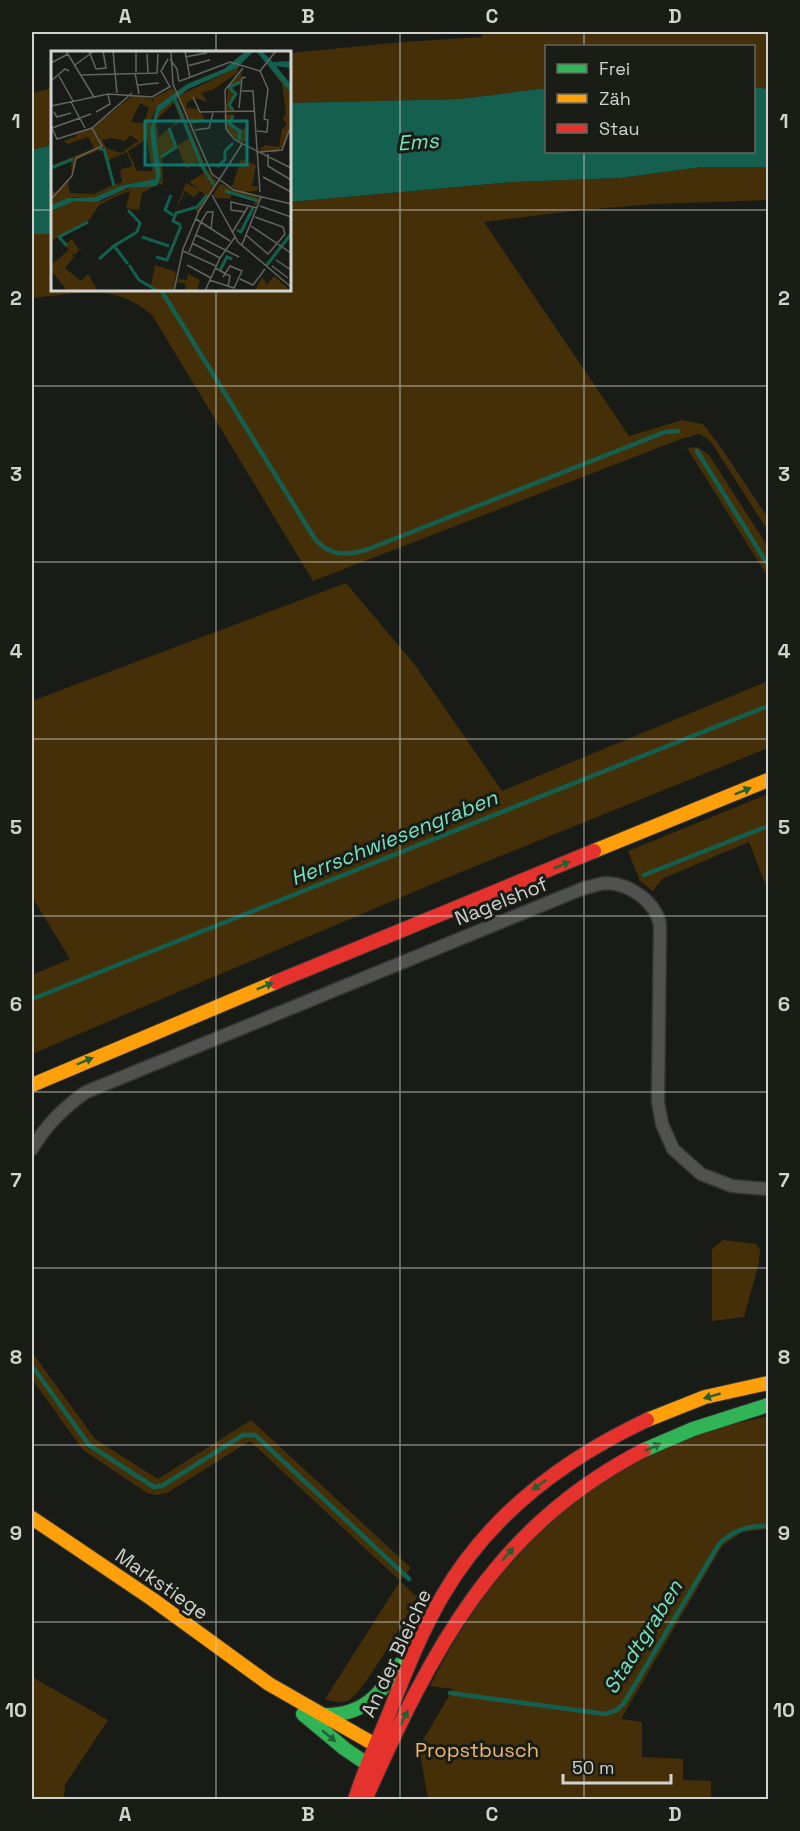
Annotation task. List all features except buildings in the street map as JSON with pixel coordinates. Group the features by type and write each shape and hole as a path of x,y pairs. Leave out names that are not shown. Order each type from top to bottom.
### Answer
{"main road":[{"path":"32,1085 212,1008 768,780"},
{"name":"An der Bleiche","path":"372,1768 432,1612 466,1560 497,1523 529,1492 587,1452 635,1424 686,1403 768,1383"},
{"name":"An der Bleiche","path":"381,1749 456,1622 490,1574 556,1506 602,1474 650,1447 710,1422 768,1405"},
{"name":"Markstiege","path":"32,1518 152,1599 269,1684 381,1749"},
{"path":"319,1714 336,1716 351,1713 375,1698 391,1679 432,1612"},
{"name":"Markstiege","path":"269,1684 311,1721 372,1768"},
{"path":"355,1800 372,1768"},
{"path":"365,1800 372,1768"}],"street":[{"name":"Nagelshof","path":"32,1149 43,1130 65,1106 86,1092 584,888 606,883 625,886 642,897 659,917 658,1102 662,1124 673,1149 701,1174 732,1186 768,1189"}],"green space":[{"path":"482,32 768,32 768,89 755,87 755,45 545,45 545,88 461,99 291,103 291,53 482,37"},
{"path":"51,88 51,145 32,150 32,93"},
{"path":"702,167 768,167 768,200 655,204 484,222 629,436 682,420 703,424 768,518 768,531 713,445 699,434 313,581 152,315 124,298 109,294 80,293 32,298 32,234 51,234 51,291 291,291 291,202 514,182 620,178"},
{"path":"697,447 709,455 768,547 768,577 687,448"},
{"path":"346,583 415,665 502,791 768,681 768,748 456,874 32,1054 32,975 70,959 32,897 32,701"},
{"path":"768,794 768,891 749,842 662,879 653,891 640,881 628,851"},
{"path":"723,1240 756,1244 760,1249 759,1263 744,1317 712,1321 712,1249"},
{"path":"32,1352 95,1439 158,1479 251,1420 411,1568 400,1581 250,1441 167,1493 156,1495 147,1493 83,1450 32,1379"},
{"name":"Propstbusch","path":"768,1416 768,1529 742,1532 722,1546 621,1719 642,1722 642,1757 683,1759 683,1780 711,1781 711,1799 428,1799 419,1747 453,1689 430,1686 477,1606 504,1571 534,1538 567,1509 603,1482 642,1459 716,1429"},
{"path":"400,1581 417,1597 375,1669 349,1700 337,1702 325,1699"},
{"path":"32,1677 108,1720 65,1785 64,1799 32,1799"}],"water":[{"name":"Ems","path":"755,87 768,89 768,167 702,167 620,178 513,182 291,202 291,103 461,99 545,88 545,153 755,153"},
{"path":"51,145 51,234 32,234 32,150"}],"waterway":[{"path":"162,291 315,539 332,552 345,554 366,550 665,432 678,431"},
{"path":"697,451 768,565"},
{"name":"Herrschwiesengraben","path":"32,999 768,706"},
{"path":"644,875 768,826"},
{"path":"32,1366 89,1445 154,1487 162,1486 243,1435 255,1435 409,1579"},
{"name":"Stadtgraben","path":"450,1693 605,1714 617,1710 624,1703 719,1544 742,1529 768,1526"}],"traffic: fast":[{"path":"644,1450 693,1429 768,1405"},
{"path":"323,1715 349,1712 369,1702 400,1664"},
{"path":"303,1714 345,1749 376,1770"}],"traffic: slow":[{"path":"594,851 768,780"},
{"path":"32,1085 276,982"},
{"path":"647,1420 705,1397 768,1383"},
{"path":"32,1518 152,1599 269,1684 386,1751"}],"traffic: jam":[{"path":"276,982 594,851"},
{"path":"355,1800 421,1637 443,1595 462,1566 506,1514 558,1471 616,1435 647,1420"},
{"path":"365,1800 415,1694 442,1645 473,1599 507,1556 546,1517 591,1481 644,1450"}]}
